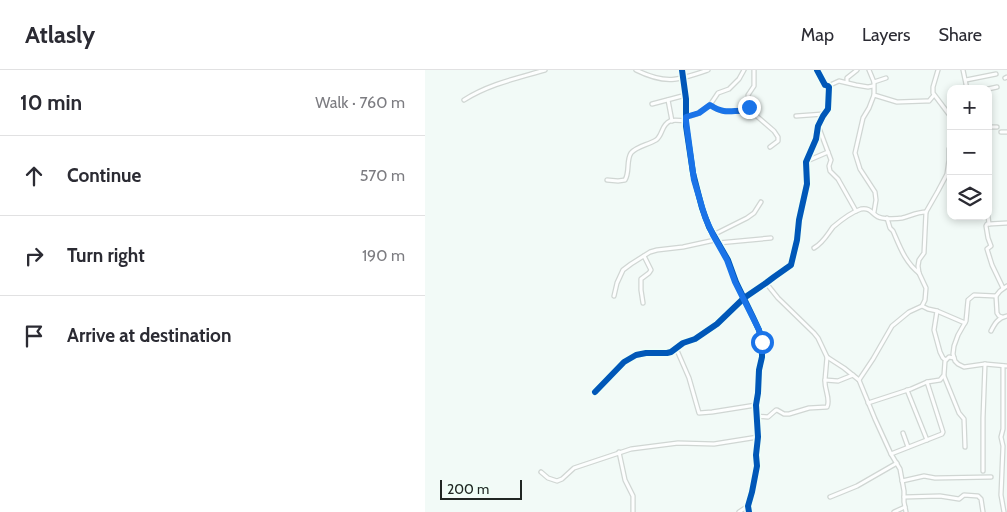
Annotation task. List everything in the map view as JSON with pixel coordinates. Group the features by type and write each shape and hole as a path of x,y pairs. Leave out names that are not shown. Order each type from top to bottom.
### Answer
{"street":[{"path":"465,100 475,93 495,85 545,70"},
{"path":"636,70 665,80 683,78 709,70"},
{"path":"682,70 694,180 703,211 759,330 762,342 756,406 758,437 756,471 748,506 749,512"},
{"path":"607,180 625,180 631,154 638,148 656,140 664,126 672,121 686,119 710,105 718,93 729,89 738,80 744,70"},
{"path":"750,111 748,95 754,86 754,70"},
{"path":"817,70 825,85 829,86"},
{"path":"847,82 847,78 857,70"},
{"path":"869,70 874,86 874,95 863,118 855,154 860,169 875,192 874,214"},
{"path":"938,70 933,87 934,95 947,110"},
{"path":"963,70 966,85"},
{"path":"965,80 996,74"},
{"path":"829,86 839,81 863,86 886,78"},
{"path":"595,392 627,360 646,353 671,352 717,324 744,298 790,266 797,240 799,220 807,184 806,162 816,139 818,126 828,109 829,86"},
{"path":"992,89 997,87"},
{"path":"652,104 686,95"},
{"path":"874,95 897,102 929,101 934,95"},
{"path":"668,100 672,121"},
{"path":"710,105 721,111 750,111 779,137 778,141 769,147"},
{"path":"796,116 825,114"},
{"path":"818,126 831,160 830,171 838,179 856,211"},
{"path":"992,127 997,127"},
{"path":"1001,132 1007,132"},
{"path":"806,162 828,152"},
{"path":"859,380 892,326 909,312 922,306 926,288 918,266 919,260 925,252 925,212 947,172"},
{"path":"713,235 755,213 761,202"},
{"path":"814,248 822,243 841,221 864,208 872,211 879,218 902,218 925,212"},
{"path":"887,218 903,255 919,273"},
{"path":"868,403 927,382 940,380 944,375 955,340 965,323 969,298 976,295 996,296 1005,287 992,265 987,249 991,246 986,225 989,224 988,220"},
{"path":"989,224 1007,224"},
{"path":"614,296 623,270 657,250 716,242 771,238"},
{"path":"643,303 641,279 651,270 644,256"},
{"path":"766,283 778,298 811,328 827,357 859,380 902,475 906,512"},
{"path":"996,296 997,313 1002,317"},
{"path":"922,306 965,323"},
{"path":"937,311 934,330 943,358 950,357 964,367 985,364 1005,366 1003,430 1001,437 1005,469 1001,495 1004,512"},
{"path":"991,331 994,323 1007,316"},
{"path":"676,348 689,378 699,412 756,406"},
{"path":"756,416 768,417 775,410 789,414 809,408 827,407 829,403 825,380 827,357"},
{"path":"983,471 985,364"},
{"path":"825,380 838,381 853,375"},
{"path":"944,375 959,413 964,419 965,447"},
{"path":"891,454 943,432 927,382"},
{"path":"907,390 927,440"},
{"path":"903,432 909,447"},
{"path":"541,472 548,478 557,481 574,468 619,452 637,448 672,444 714,444 758,437"},
{"path":"619,452 627,484 633,496 633,512"},
{"path":"830,497 857,486 897,463"},
{"path":"902,480 925,476 935,478 991,477"},
{"path":"904,497 940,496 959,499 965,495 978,496 981,498 983,512"},
{"path":"739,512 748,506"},
{"path":"894,512 905,507"}],"cycle path":[{"path":"682,70 686,99 686,126 693,173 702,208 709,227 728,260 736,282 759,330 762,342 756,405 757,466 748,506 749,512"},
{"path":"595,392 624,362 636,355 671,352 683,343 695,339 717,324 744,298 791,265 807,184 806,162 816,139 818,126 828,109 829,87 825,85 817,70"}],"route":[{"path":"749,107 750,111 730,112 721,111 710,105 699,113 686,117 686,121 694,180 705,217 725,255 735,282 759,330 762,342"}]}
